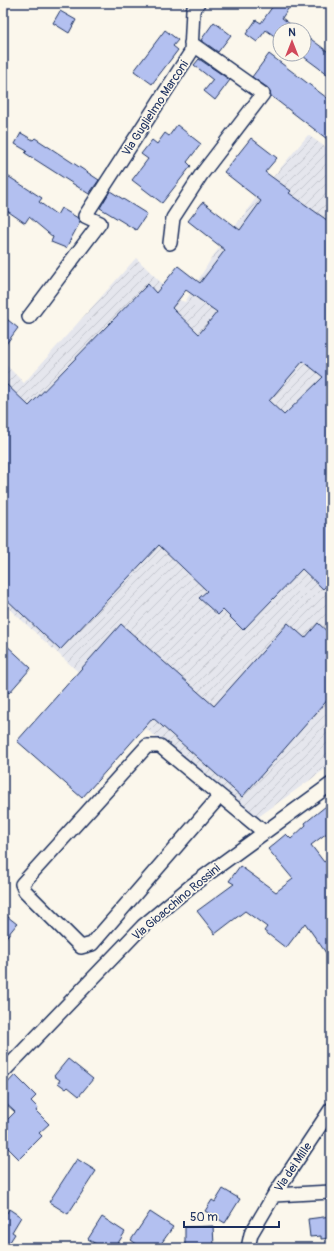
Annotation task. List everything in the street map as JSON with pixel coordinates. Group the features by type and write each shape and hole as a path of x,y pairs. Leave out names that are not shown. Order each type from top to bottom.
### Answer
{"street":[{"name":"Via Guglielmo Marconi","path":"29,317 100,223 85,216 191,52 193,10 198,3"},
{"path":"170,243 173,218 201,175 263,94 191,43"},
{"path":"220,796 92,944 81,947 25,891 22,884 147,746 160,746 264,832"},
{"name":"Via Gioacchino Rossini","path":"3,1072 143,926 191,886 331,784"},
{"name":"Via dei Mille","path":"248,1248 251,1234 274,1195 331,1109"},
{"path":"274,1195 331,1192"}],"shaded area":[{"path":"308,135 331,151 331,765 254,820 75,669 3,603 3,362 24,383 136,258 179,300 185,302 211,259 259,194"}],"building":[{"path":"275,3 292,3 282,18 287,22 272,22 272,34 266,30 257,42 246,34 256,20 261,23"},
{"path":"60,11 76,20 69,33 53,23"},
{"path":"214,22 231,35 218,52 201,40"},
{"path":"165,30 178,40 173,46 178,50 152,84 134,71"},
{"path":"312,40 331,54 331,77 311,62 312,62"},
{"path":"269,54 272,56 272,62 280,62 331,101 331,142 271,96 268,88 252,77"},
{"path":"199,59 230,80 215,100 204,91 213,80 194,65"},
{"path":"177,125 201,144 187,162 191,166 162,203 132,180 148,159 141,154 152,140 157,144 165,133 169,136"},
{"path":"21,133 33,140 35,138 99,180 89,194 25,153 27,151 15,144"},
{"path":"251,138 277,158 265,172 291,191 289,193 331,223 331,581 323,589 302,569 243,630 223,610 218,615 199,598 207,591 159,545 60,650 3,596 3,381 29,406 148,284 156,293 178,266 200,283 225,250 188,221 203,202 240,230 261,201 224,172","holes":["186,290 217,312 199,334 172,308","303,361 323,377 284,415 269,401"]},
{"path":"3,173 42,198 39,202 57,215 61,208 78,218 80,222 66,248 51,242 53,237 29,217 25,223 3,208"},
{"path":"110,191 147,214 136,230 100,208"},
{"path":"3,316 18,328 3,348"},
{"path":"288,623 305,638 318,623 331,635 331,696 242,797 153,718 82,798 17,741 121,624 214,706"},
{"path":"3,642 31,668 9,693 3,687"},
{"path":"331,802 331,830 311,845 324,862 331,857 331,960 305,923 286,948 264,931 267,927 245,911 215,934 197,911 234,884 229,881 240,866 276,892 293,879 268,849 286,834 291,839 306,825 305,823"},
{"path":"3,913 17,924 3,941"},
{"path":"68,1059 93,1079 79,1096 68,1087 66,1089 58,1083 60,1080 54,1076"},
{"path":"15,1075 36,1096 31,1101 38,1108 36,1111 49,1124 39,1133 42,1136 19,1159 3,1143 3,1124 15,1112 3,1101 3,1088"},
{"path":"77,1159 96,1171 68,1214 49,1202"},
{"path":"223,1189 240,1199 225,1223 205,1211 212,1200 215,1202"},
{"path":"9,1209 21,1217 12,1232 15,1234 6,1248 3,1248 3,1210 7,1213"},
{"path":"150,1212 173,1227 158,1248 142,1248 131,1240"},
{"path":"331,1216 331,1238 321,1239 321,1236 310,1237 308,1219"},
{"path":"102,1217 125,1232 115,1248 102,1248 88,1239"},
{"path":"213,1226 214,1246 185,1247 185,1227"}]}
